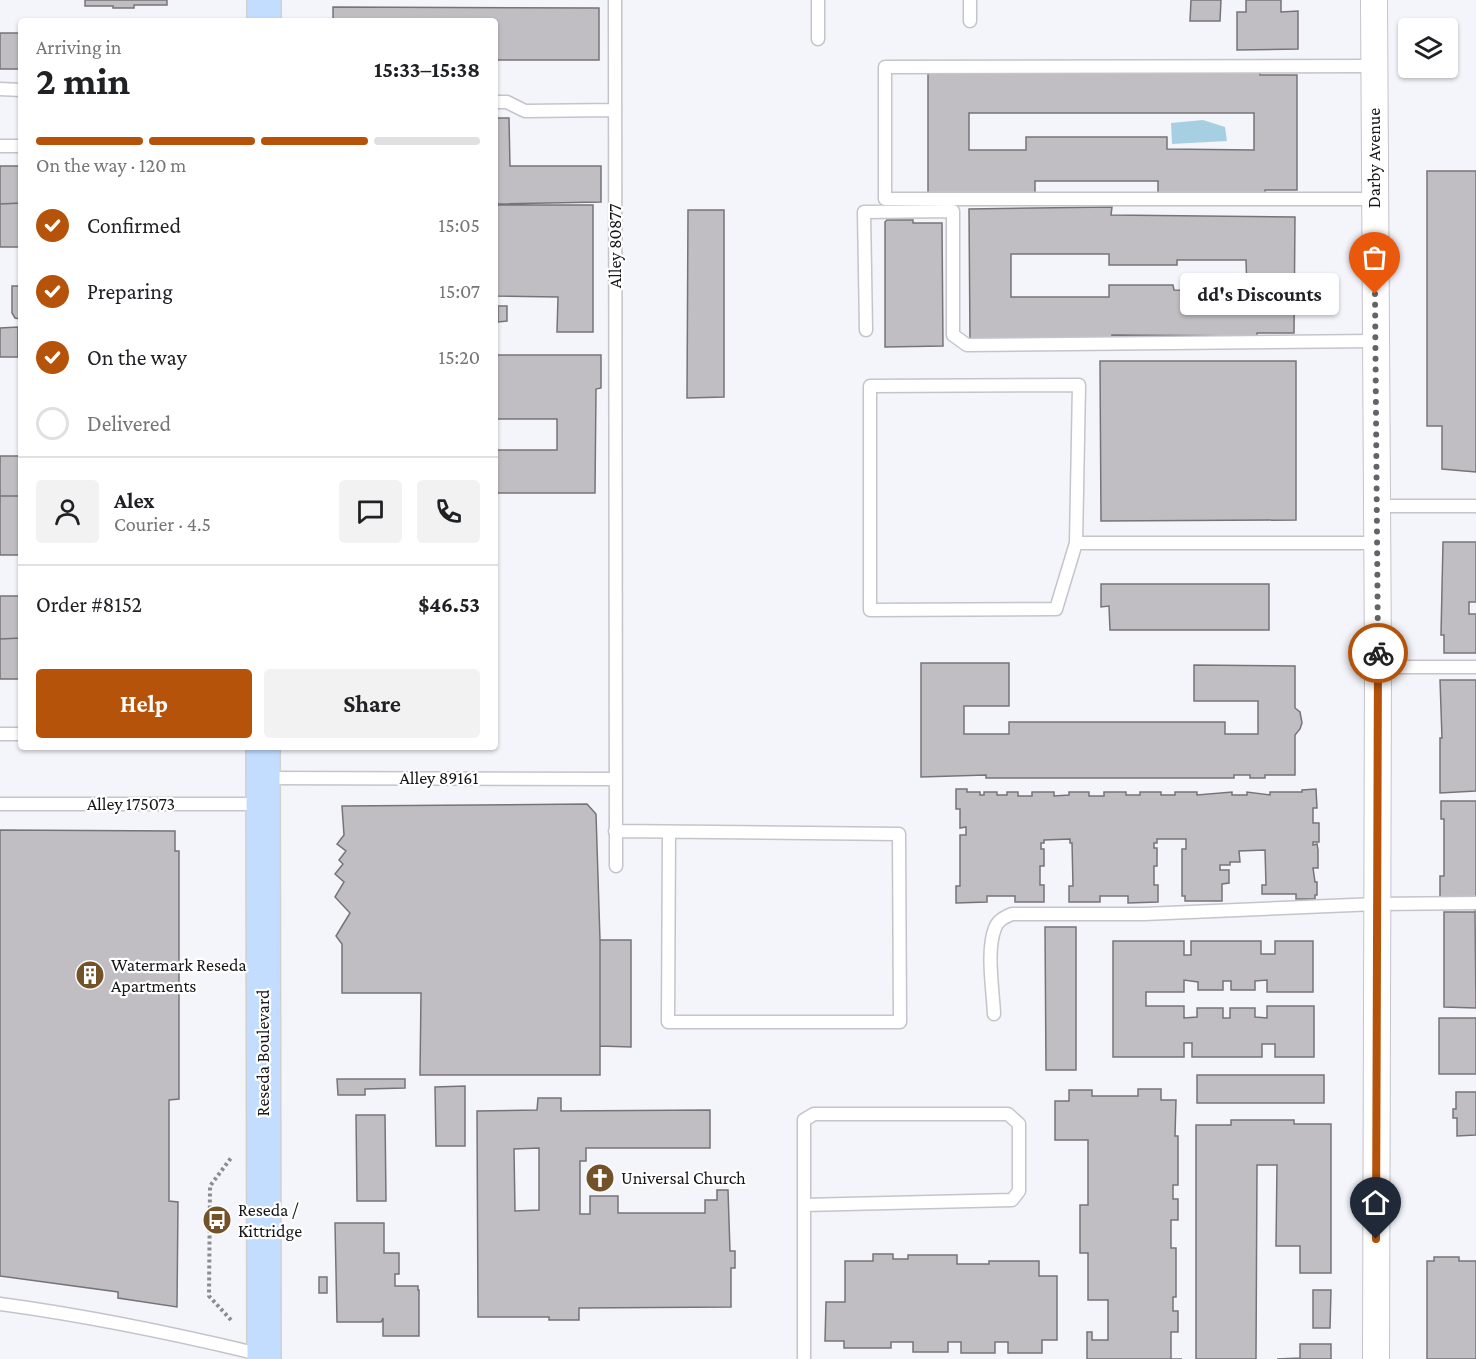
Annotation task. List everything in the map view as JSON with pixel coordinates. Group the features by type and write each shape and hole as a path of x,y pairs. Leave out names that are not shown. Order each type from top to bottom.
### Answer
{"main road":[{"path":"264,0 264,18"},
{"name":"Reseda Boulevard","path":"263,776 264,1357"}],"street":[{"name":"Darby Avenue","path":"1374,0 1378,667 1376,1359"}],"lane":[{"name":"Alley 80877","path":"615,0 616,866"},
{"path":"818,0 818,39"},
{"path":"970,0 970,21"},
{"path":"1374,66 885,67 885,199 1375,199"},
{"path":"0,90 18,90"},
{"path":"498,102 507,102 525,111 615,110"},
{"path":"0,146 18,146"},
{"path":"866,330 864,212 953,211 953,335 967,345 1375,341"},
{"path":"1079,385 1076,543 1056,609 870,610 870,386 1079,385"},
{"path":"1377,506 1476,506"},
{"path":"1076,543 1377,543"},
{"path":"1378,667 1476,667"},
{"path":"0,734 18,734"},
{"name":"Alley 89161","path":"263,776 615,774"},
{"name":"Alley 175073","path":"0,804 263,776"},
{"path":"615,831 899,834 900,1022 668,1022 669,832"},
{"path":"994,1014 991,948 995,928 1002,919 1012,914 1144,914 1376,904 1476,903"},
{"path":"804,1205 1012,1200 1018,1191 1018,1124 1008,1114 814,1114 804,1120 804,1205 804,1359"},
{"path":"0,1304 75,1315 199,1340 264,1357"}],"path":[{"path":"263,1117 210,1186 209,1296 264,1357"}],"water":[{"path":"1203,120 1225,127 1227,141 1172,144 1171,123"}],"building":[{"path":"85,0 167,0 167,5 134,5 134,8 113,8 113,6 85,6"},
{"path":"1191,0 1221,0 1220,21 1190,21"},
{"path":"1246,0 1281,0 1281,12 1298,11 1298,49 1237,50 1237,12 1246,12"},
{"path":"333,7 599,8 599,60 498,60 498,18 333,18"},
{"path":"0,33 18,33 18,69 0,69"},
{"path":"928,70 1260,70 1260,75 1297,75 1297,190 1265,190 1265,193 1158,193 1158,181 1035,181 1035,193 928,193","holes":["969,113 1254,113 1254,150 1167,149 1167,137 1026,137 1026,150 969,150"]},
{"path":"498,118 509,118 510,166 601,166 601,202 498,204"},
{"path":"0,166 18,166 18,203 0,204"},
{"path":"1427,171 1476,171 1476,472 1442,469 1442,426 1427,426"},
{"path":"18,203 18,247 0,247 0,204"},
{"path":"498,205 593,205 593,332 557,332 558,297 498,296"},
{"path":"1112,207 1111,215 1295,217 1294,333 1257,333 1257,336 1112,335 1112,342 970,341 969,209","holes":["1011,254 1109,254 1109,265 1177,265 1177,260 1246,260 1247,291 1174,290 1173,285 1109,285 1109,297 1011,297"]},
{"path":"688,210 724,210 724,397 687,398"},
{"path":"887,220 942,223 943,346 885,347 885,222"},
{"path":"12,286 18,286 18,318 12,313"},
{"path":"498,306 507,306 507,321 498,322"},
{"path":"18,327 18,357 0,357 0,328"},
{"path":"498,355 601,355 601,388 596,389 595,493 498,493 498,450 557,450 557,419 498,419"},
{"path":"1100,361 1296,361 1296,520 1101,521"},
{"path":"0,456 18,456 18,496 0,496"},
{"path":"0,496 18,496 18,555 0,555"},
{"path":"1443,542 1476,542 1476,602 1469,602 1469,614 1476,614 1476,653 1444,653 1444,635 1441,635"},
{"path":"1101,584 1269,584 1269,630 1110,630 1109,606 1101,607"},
{"path":"0,596 18,596 18,638 0,639"},
{"path":"18,638 18,679 0,679 0,639"},
{"path":"921,663 1009,663 1009,706 964,706 964,734 1009,734 1009,722 1225,722 1225,734 1258,734 1258,701 1194,701 1194,665 1295,666 1295,708 1300,712 1302,723 1295,735 1295,775 1265,775 1265,778 1250,778 1250,775 1234,775 1234,778 986,778 986,775 921,777"},
{"path":"1440,680 1476,680 1476,791 1440,793 1440,738 1442,738"},
{"path":"956,789 980,792 980,795 984,795 984,792 1007,795 1007,792 1018,792 1018,796 1032,796 1032,792 1054,792 1054,796 1069,795 1069,792 1089,792 1089,796 1104,796 1104,792 1126,792 1126,795 1140,795 1140,792 1175,795 1175,792 1197,792 1197,795 1232,792 1232,795 1247,795 1247,792 1270,795 1270,792 1302,792 1302,790 1316,789 1317,808 1313,808 1313,823 1319,823 1319,842 1313,842 1313,845 1317,844 1318,868 1313,868 1315,882 1317,882 1317,895 1315,899 1296,899 1296,894 1262,894 1262,885 1266,885 1265,850 1239,851 1240,862 1220,865 1220,870 1229,870 1229,883 1222,884 1222,901 1185,901 1185,896 1182,896 1182,849 1186,849 1186,839 1157,839 1157,843 1154,843 1154,848 1157,848 1157,866 1154,866 1154,885 1158,885 1158,902 1128,903 1128,896 1100,896 1100,902 1069,902 1069,886 1073,886 1070,839 1044,840 1044,843 1041,843 1041,849 1044,849 1044,866 1040,866 1040,885 1044,885 1044,902 1015,902 1015,896 987,896 987,902 956,903 956,886 960,886 960,835 966,835 966,827 960,828 960,809 956,809"},
{"path":"1441,801 1476,801 1476,900 1440,900 1440,876 1444,876 1444,819 1441,819"},
{"path":"587,804 596,814 600,940 600,1075 420,1075 421,993 342,993 342,944 336,936 350,913 335,897 344,882 335,874 343,864 339,860 346,851 337,844 344,835 342,806"},
{"name":"Watermark Reseda Apartments","path":"0,830 175,831 175,851 179,851 179,1099 169,1100 169,1201 178,1202 177,1307 118,1298 118,1292 0,1276"},
{"path":"1475,910 1476,1008 1444,1007 1444,912 1475,912"},
{"path":"1045,927 1076,927 1076,1070 1046,1070"},
{"path":"600,940 631,940 631,1047 600,1046"},
{"path":"1113,941 1184,941 1184,955 1191,955 1191,941 1261,941 1261,954 1275,954 1275,941 1313,941 1313,992 1267,992 1267,980 1255,981 1255,990 1231,990 1231,981 1223,981 1223,990 1198,990 1198,982 1184,980 1184,992 1146,992 1146,1006 1184,1006 1184,1018 1197,1017 1197,1008 1223,1008 1223,1018 1230,1018 1230,1008 1255,1008 1255,1017 1267,1018 1267,1006 1314,1006 1314,1057 1275,1057 1275,1044 1262,1044 1262,1057 1192,1057 1192,1043 1184,1043 1184,1057 1113,1057"},
{"path":"1439,1018 1476,1018 1476,1074 1439,1074"},
{"path":"1197,1075 1324,1075 1324,1103 1197,1103"},
{"path":"337,1079 405,1079 405,1088 365,1089 365,1095 338,1095"},
{"path":"465,1086 465,1146 436,1146 435,1087"},
{"path":"1138,1089 1161,1089 1161,1100 1176,1100 1175,1136 1178,1136 1178,1185 1173,1185 1173,1199 1178,1199 1178,1220 1171,1220 1171,1248 1176,1248 1176,1297 1173,1297 1173,1311 1178,1311 1178,1332 1171,1332 1171,1359 1087,1359 1087,1332 1092,1332 1092,1340 1108,1340 1108,1300 1088,1300 1088,1253 1080,1253 1080,1205 1088,1205 1088,1140 1055,1140 1055,1101 1069,1101 1069,1090 1092,1090 1092,1096 1138,1096"},
{"path":"1456,1092 1476,1092 1476,1135 1457,1136 1457,1118 1453,1118 1453,1109 1456,1109"},
{"path":"538,1098 561,1098 561,1111 710,1110 710,1148 586,1148 586,1161 580,1161 580,1214 590,1214 590,1196 618,1196 618,1213 705,1213 705,1200 717,1200 717,1190 728,1190 730,1251 735,1251 735,1268 731,1268 731,1307 579,1308 579,1320 549,1320 549,1317 478,1317 477,1111 537,1110","holes":["539,1148 539,1210 515,1211 514,1149"]},
{"path":"356,1115 385,1115 386,1201 357,1201"},
{"path":"1231,1120 1294,1120 1294,1124 1331,1124 1331,1273 1300,1273 1300,1246 1276,1246 1277,1165 1257,1165 1256,1359 1196,1359 1196,1125 1231,1125"},
{"path":"335,1223 384,1223 384,1253 399,1253 399,1274 395,1274 395,1286 418,1286 419,1336 383,1336 383,1318 381,1322 337,1322"},
{"path":"873,1254 893,1254 893,1259 908,1259 908,1255 957,1255 957,1264 989,1264 989,1261 1039,1261 1039,1276 1057,1276 1057,1340 1042,1340 1042,1353 1008,1353 1008,1342 995,1342 995,1353 961,1353 961,1342 948,1342 948,1352 913,1352 913,1342 891,1342 891,1348 844,1348 844,1341 825,1341 826,1302 845,1302 845,1261 873,1261"},
{"path":"1434,1257 1459,1257 1459,1261 1476,1261 1476,1359 1427,1359 1427,1261 1434,1261"},
{"path":"319,1277 327,1277 327,1293 319,1293"},
{"path":"1313,1290 1331,1290 1330,1328 1313,1328"},
{"path":"1300,1344 1331,1344 1331,1359 1277,1359 1300,1358"}],"way so far":[{"path":"1375,294 1378,653"}],"place":[{"name":"dd's Discounts","path":"1375,294"},
{"name":"Watermark Reseda Apartments","path":"90,975"},
{"name":"Universal Church","path":"600,1178"},
{"name":"Reseda / Kittridge","path":"217,1220"}],"route":[{"path":"1376,1239 1378,653"}]}
